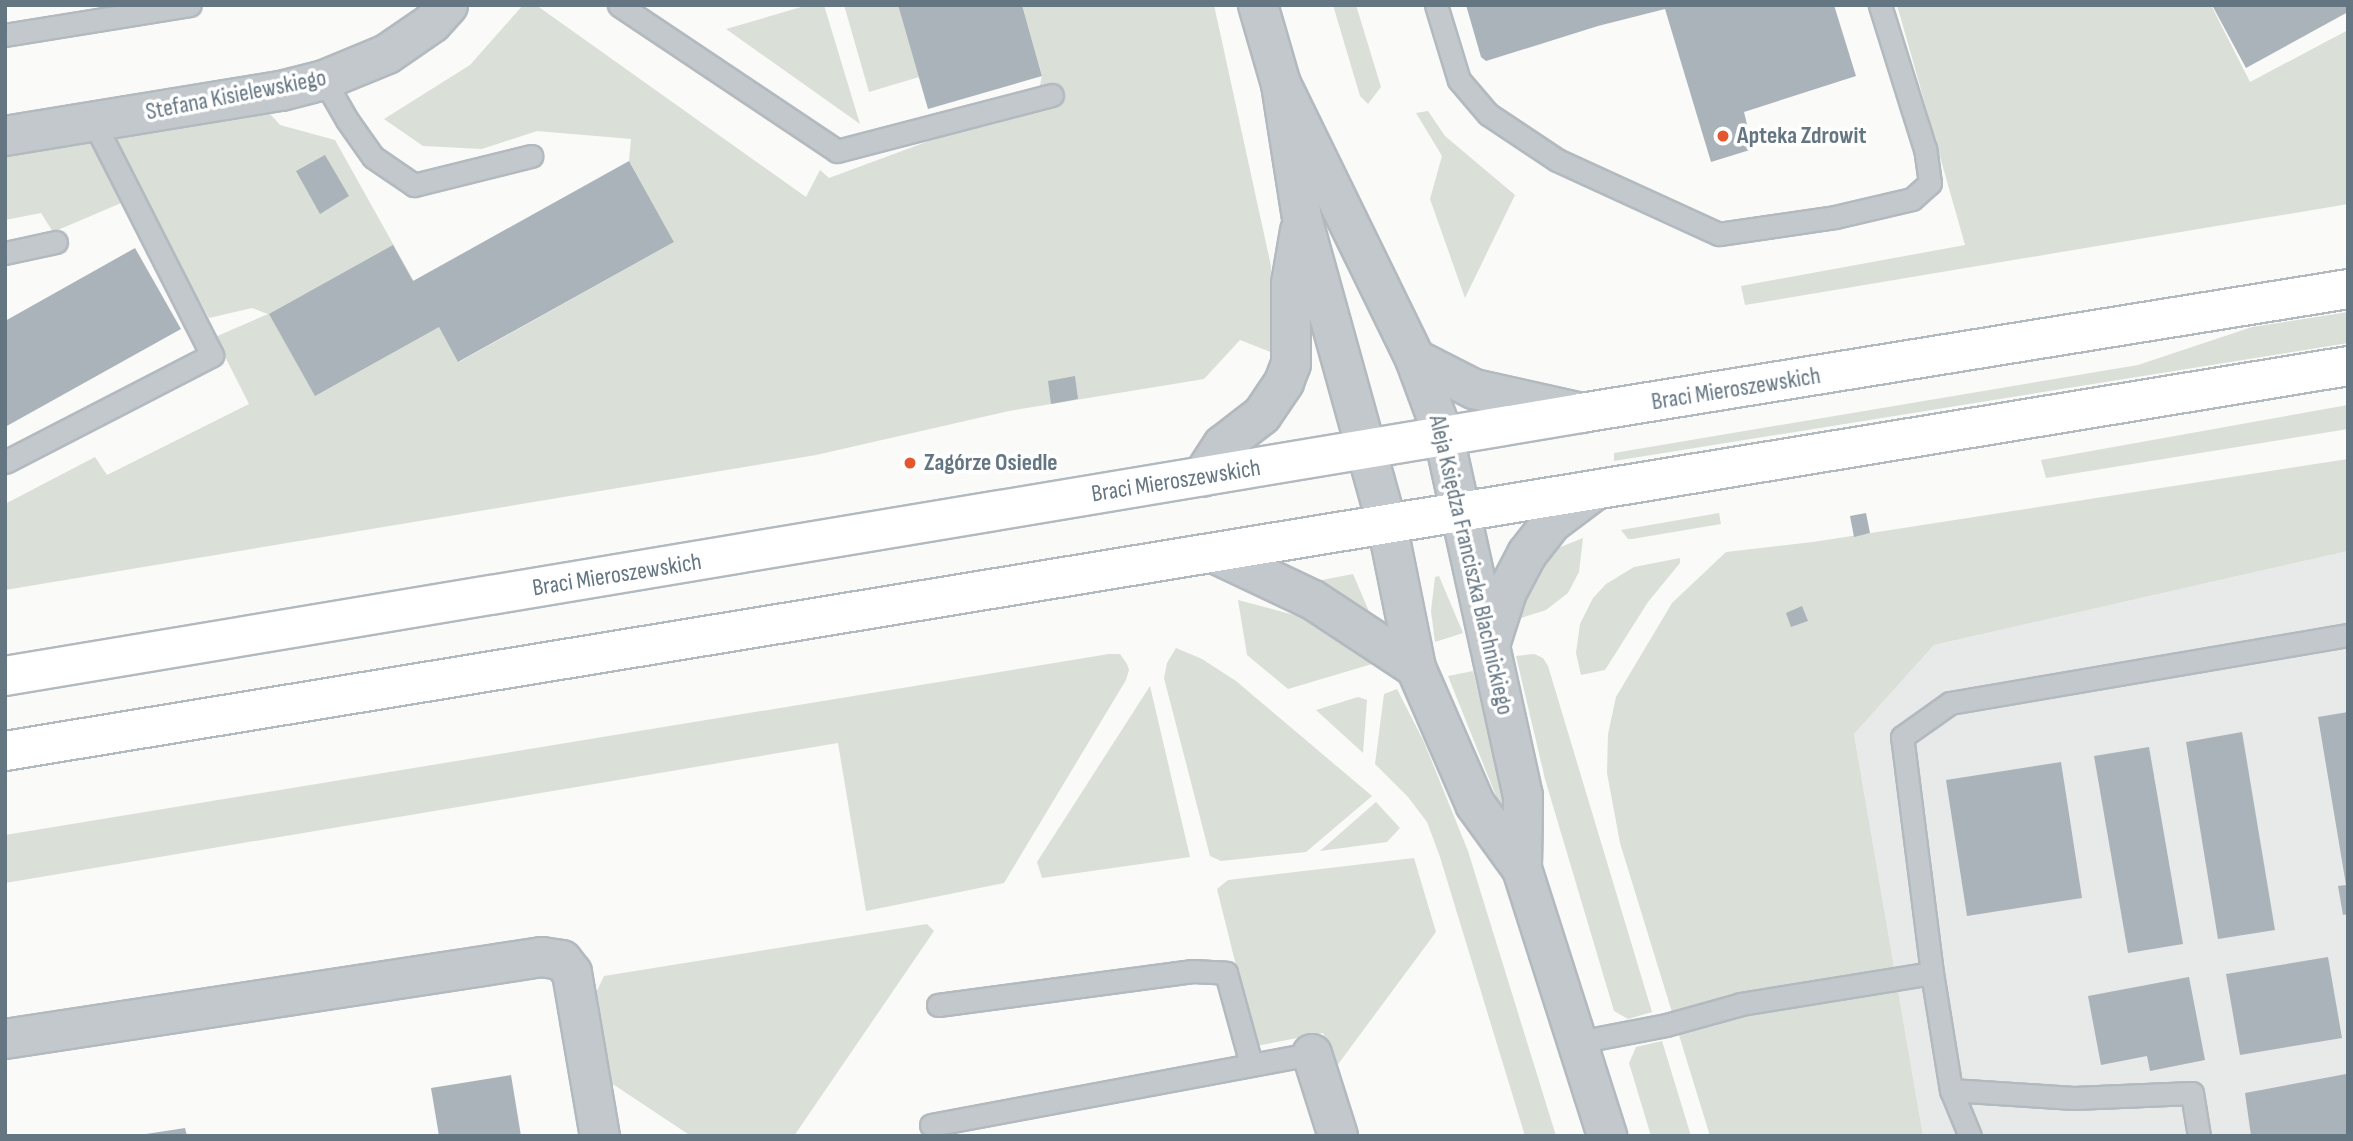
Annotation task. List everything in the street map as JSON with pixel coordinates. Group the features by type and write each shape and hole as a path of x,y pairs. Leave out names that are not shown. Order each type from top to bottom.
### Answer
{"main road":[{"name":"Braci Mieroszewskich","path":"5,676 1368,451 1581,413 2348,289"},
{"path":"5,751 2348,366"}],"street":[{"name":"Stefana Kisielewskiego","path":"5,136 281,91 324,80 387,54 432,23 448,5"},
{"name":"Aleja Księdza Franciszka Blachnickiego","path":"1258,5 1281,83 1302,218 1387,524 1416,668 1475,804 1522,869 1607,1136"},
{"name":"Aleja Księdza Franciszka Blachnickiego","path":"1281,83 1415,359 1444,437 1463,512 1523,796 1522,869"},
{"path":"1202,477 1223,446 1262,415 1284,382 1291,364 1291,284 1302,218"},
{"path":"1415,359 1474,389 1581,413"},
{"path":"1490,644 1507,592 1527,554 1551,523 1595,490"},
{"path":"1216,554 1313,600 1416,668"},
{"path":"5,1039 542,957 562,960 572,973 600,1136"},
{"path":"1312,1054 1338,1136"}],"lane":[{"path":"5,35 190,5"},
{"path":"619,5 837,151 1052,95"},
{"path":"1436,5 1459,80 1488,114 1557,160 1719,234 1835,217 1912,199 1930,183 1924,149 1880,5"},
{"path":"324,80 373,157 414,185 531,156"},
{"path":"5,462 212,355 94,122"},
{"path":"5,253 56,242"},
{"path":"1970,1136 1951,1090 1932,974 1902,737 1950,704 2348,635"},
{"path":"938,1005 1193,971 1226,974 1251,1064"},
{"path":"1578,1042 1666,1025 1741,1004 1932,974"},
{"path":"931,1125 1312,1054"},
{"path":"1951,1090 2074,1098 2192,1093 2199,1136"}],"shaded area":[{"path":"523,5 536,5 806,197 820,170 829,178 1037,101 1042,75 1022,5 1214,5 1271,266 1273,353 1240,340 1204,379 1009,411 816,455 5,590 5,504 95,457 107,475 249,404 215,337 268,314 252,308 209,318 140,195 53,232 41,213 5,220 5,151 264,107 280,125 335,140 459,362 674,242 629,161 631,139 537,131 482,149 423,146 384,119 470,65"},
{"path":"808,5 824,5 860,124 726,29"},
{"path":"844,5 898,5 919,77 869,92"},
{"path":"1333,5 1356,5 1381,87 1368,104 1360,96"},
{"path":"1897,5 2211,5 2250,82 2348,30 2348,204 1745,305 1741,286 1965,245"},
{"path":"1428,111 1445,136 1515,195 1465,298 1430,199 1442,156 1416,113"},
{"path":"2348,312 2348,343 1614,461 1614,453 2138,365 2252,327"},
{"path":"2348,405 2348,429 2046,478 2041,460"},
{"path":"2348,459 2348,551 1934,645 1854,734 1923,1136 1710,1136 1620,843 1607,773 1608,734 1616,697 1672,603 1726,552 1813,542"},
{"path":"1719,513 1721,524 1632,539 1628,539 1621,530"},
{"path":"1583,538 1579,572 1568,593 1546,610 1512,621 1515,604 1553,550"},
{"path":"2348,551 2348,1136 1923,1136 1854,734 1934,645"},
{"path":"1680,558 1680,563 1648,602 1605,670 1581,675 1576,653 1580,624 1593,598 1606,584 1634,567"},
{"path":"1353,574 1369,614 1317,588 1322,580"},
{"path":"1439,576 1463,633 1435,642 1431,611 1435,577"},
{"path":"1238,600 1309,619 1347,641 1372,664 1288,689 1247,655"},
{"path":"1176,648 1202,659 1236,681 1372,796 1306,852 1221,861 1210,856 1164,678 1167,663"},
{"path":"1120,654 1127,664 1129,670 1126,680 1004,883 866,911 838,743 5,883 5,835"},
{"path":"1534,654 1543,658 1548,666 1652,1012 1628,1019 1614,1011 1545,779 1516,656"},
{"path":"1473,671 1504,801 1501,803 1448,676"},
{"path":"1150,686 1190,857 1042,878 1037,862"},
{"path":"1397,689 1424,742 1468,851 1556,1136 1525,1136 1427,822 1408,797 1375,764 1384,694"},
{"path":"1358,697 1367,700 1363,753 1316,710"},
{"path":"1376,802 1400,828 1387,842 1320,851"},
{"path":"1414,858 1436,932 1336,1067 1323,1033 1256,1046 1217,889 1228,880"},
{"path":"927,924 934,931 794,1136 691,1136 599,1075 591,1003 604,976"},
{"path":"1662,1041 1691,1136 1651,1136 1629,1063 1636,1047"}],"building":[{"path":"898,5 1022,5 1042,76 928,109"},
{"path":"1466,5 1834,5 1856,76 1744,112 1753,149 1711,162 1665,9 1598,26 1486,61 1481,57"},
{"path":"2212,5 2348,5 2348,12 2246,68"},
{"path":"325,155 349,196 320,214 296,171"},
{"path":"629,161 674,242 458,362 439,327 315,396 269,314 393,245 413,281"},
{"path":"135,248 181,329 5,427 5,321"},
{"path":"1075,376 1078,399 1051,404 1048,381"},
{"path":"1866,513 1870,533 1854,537 1850,516"},
{"path":"1802,606 1808,621 1791,627 1786,613"},
{"path":"2348,712 2348,914 2343,915 2338,886 2346,885 2318,717"},
{"path":"2242,732 2275,930 2218,939 2186,742"},
{"path":"2149,747 2183,944 2128,953 2094,756"},
{"path":"2061,762 2082,898 1967,916 1946,780"},
{"path":"2328,957 2342,1038 2240,1055 2226,974"},
{"path":"2189,977 2205,1060 2150,1071 2147,1056 2101,1065 2088,996"},
{"path":"2346,1074 2348,1136 2251,1136 2245,1093"},
{"path":"511,1075 521,1136 439,1136 431,1088"},
{"path":"185,1128 187,1136 146,1136 146,1134"}],"place":[{"name":"Apteka Zdrowit","path":"1723,136"},
{"name":"Zagórze Osiedle","path":"910,463"}]}
